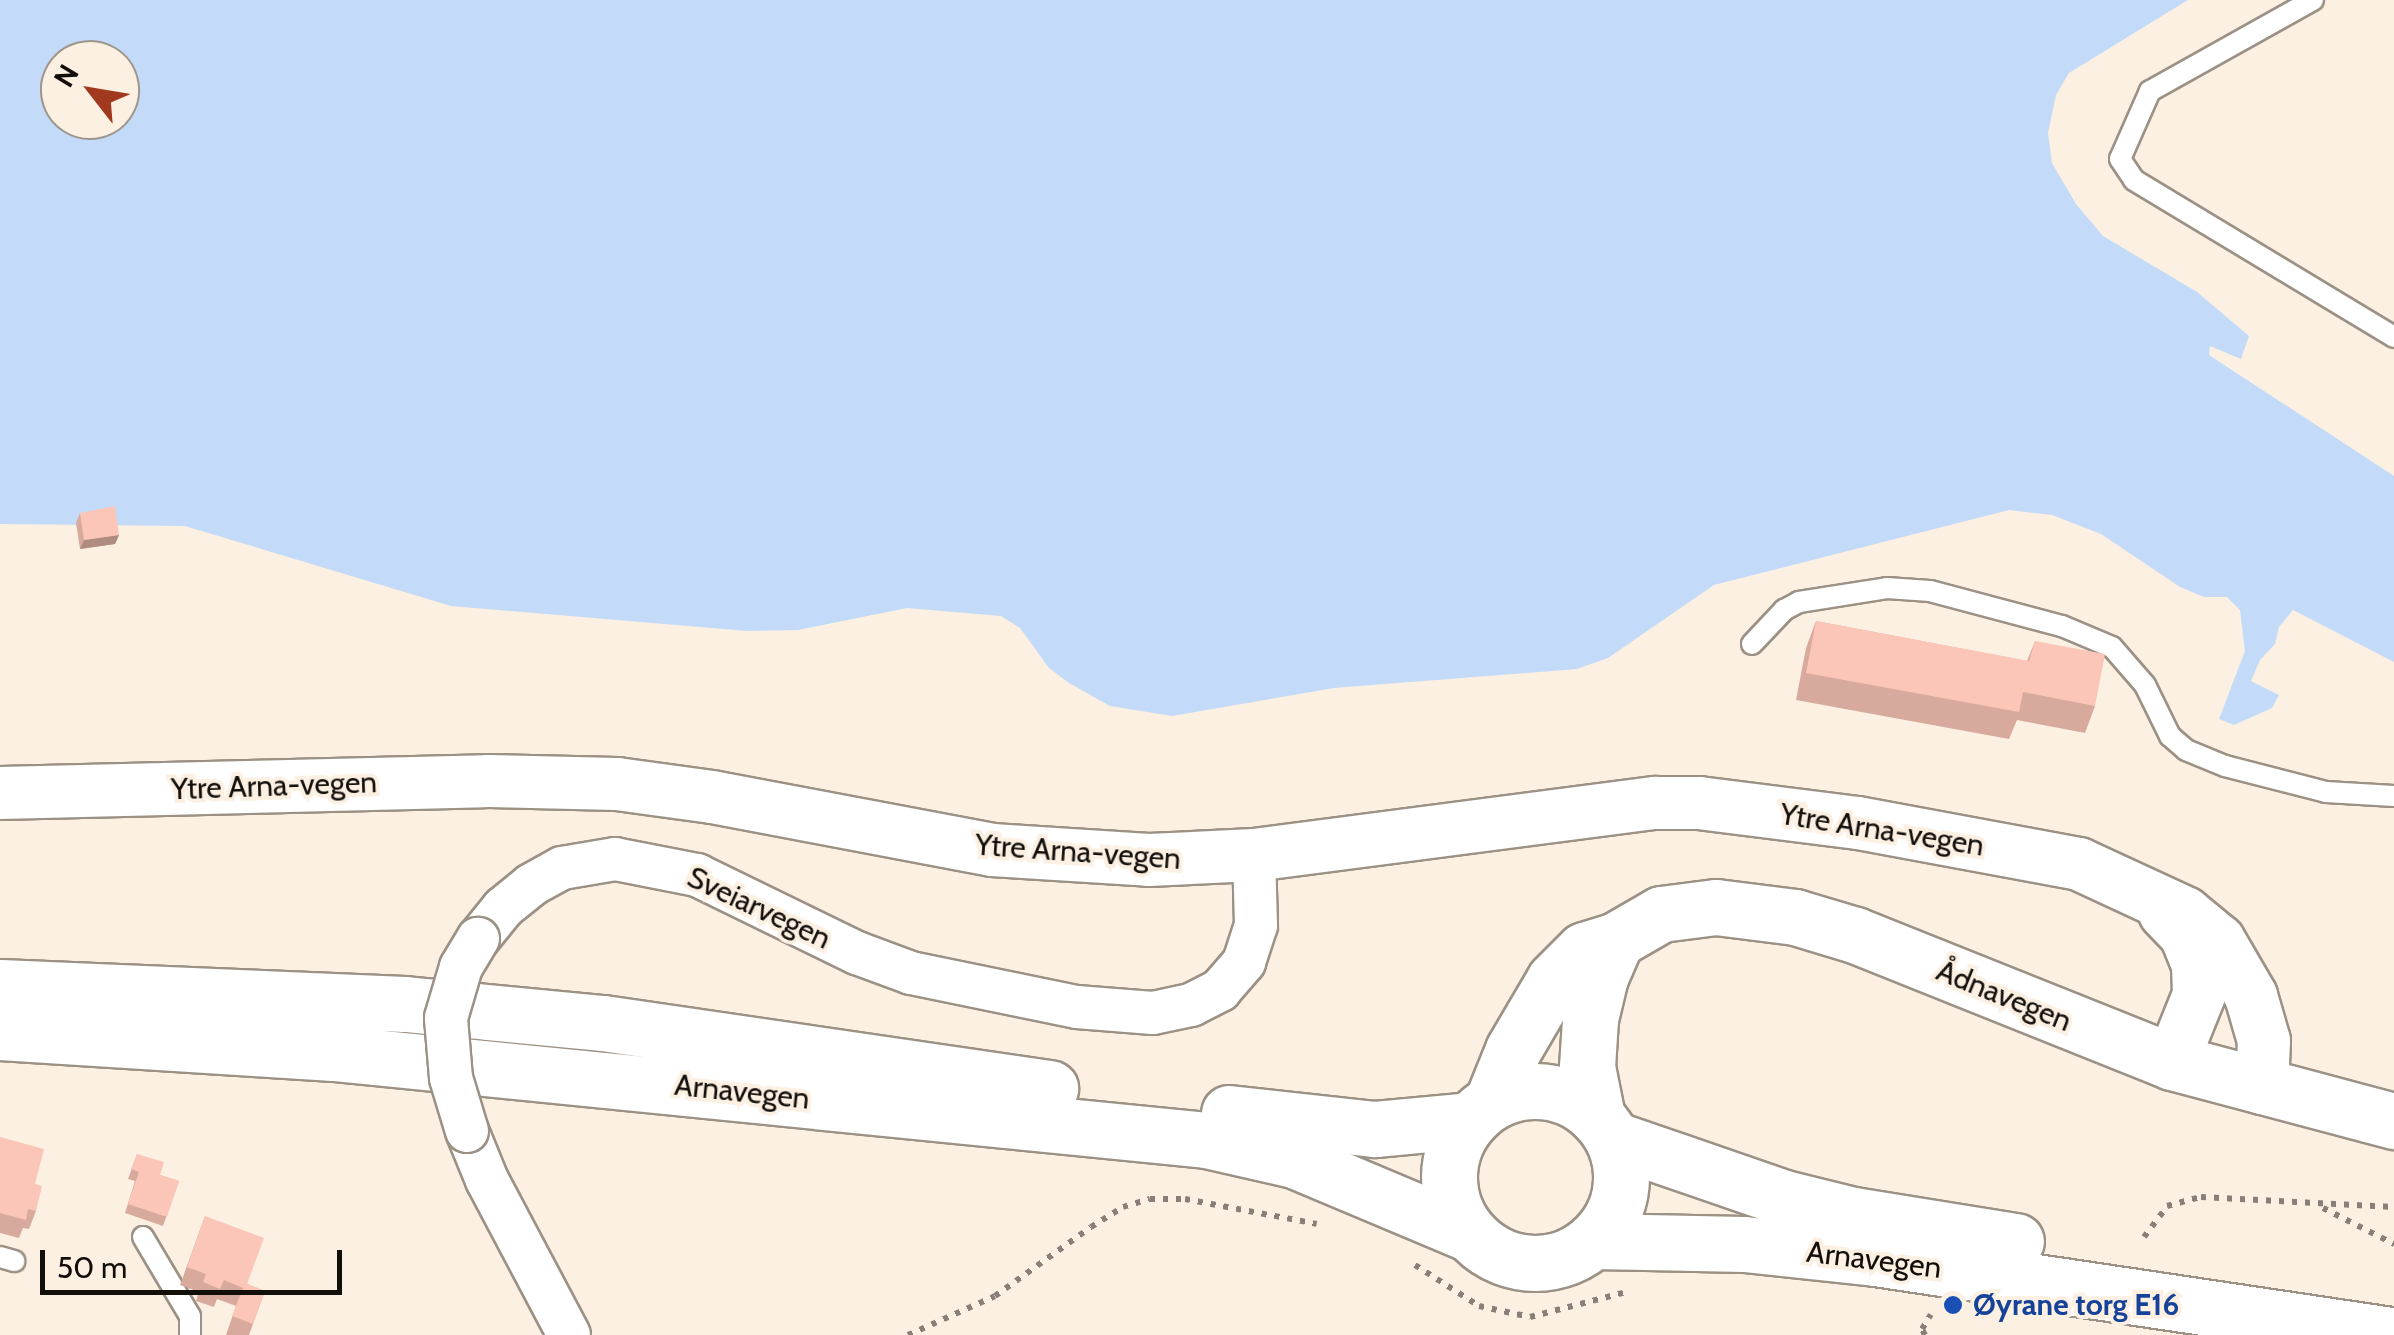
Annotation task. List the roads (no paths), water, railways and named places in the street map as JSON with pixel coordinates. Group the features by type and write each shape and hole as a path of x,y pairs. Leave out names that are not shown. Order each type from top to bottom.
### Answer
{"main road":[{"name":"Ådnavegen","path":"1481,1111 1554,980 1584,950 1616,940 1661,914 1716,907 1795,917 1870,941 2172,1062 2394,1120"},
{"path":"1605,1128 1558,1094 1525,1092 1481,1111 1453,1152 1449,1188 1455,1212 1468,1232 1486,1248 1529,1264 1563,1258 1593,1241 1610,1220 1620,1194 1621,1166 1605,1128 1588,1067 1590,1019 1600,976 1616,940"},
{"name":"Arnavegen","path":"0,987 406,1004 602,1023 1298,1122 1374,1129 1481,1111"},
{"name":"Arnavegen","path":"0,1032 334,1053 1206,1140 1294,1160 1468,1232"},
{"name":"Arnavegen","path":"1605,1128 1768,1193 1854,1215 2394,1300"},
{"name":"Arnavegen","path":"1593,1241 1744,1244 1856,1256 2391,1335"}],"street":[{"name":"Ytre Arna-vegen","path":"0,794 575,782 712,797 992,850 1149,860 1254,854 1597,809 1698,803 1858,823 2079,864 2185,913 2219,941 2250,996 2264,1041 2262,1088"},
{"name":"Sveiarvegen","path":"570,1335 487,1180 467,1131 452,1078 446,1018 451,992 478,939 503,908 562,868 587,862 634,862 697,875 857,953 911,972 1077,1007 1153,1012 1191,1004 1220,990 1244,962 1256,925 1254,854"},
{"name":"Ytre Arna-vegen","path":"2147,894 2186,935 2198,965 2198,995 2172,1062"}],"lane":[{"path":"2313,0 2150,90 2120,159 2134,180 2394,338"},
{"path":"1752,644 1784,610 1799,602 1887,588 1949,596 2062,626 2112,647 2145,684 2170,736 2186,750 2225,766 2326,792 2394,796"},
{"path":"143,1237 190,1316 190,1335"}],"water":[{"path":"0,0 2188,0 2069,73 2056,95 2048,133 2052,163 2076,204 2103,236 2197,292 2249,336 2241,359 2210,346 2209,355 2394,476 2394,662 2293,610 2279,627 2275,644 2260,660 2251,681 2279,695 2272,708 2234,725 2219,719 2245,651 2240,610 2227,597 2204,597 2180,587 2101,534 2052,515 2009,510 1714,585 1608,658 1577,669 1334,688 1172,716 1110,706 1069,683 1049,668 1020,628 1001,616 907,608 798,630 747,631 451,606 185,526 0,524"}],"place":[{"name":"Øyrane torg E16","path":"1953,1305"}]}
